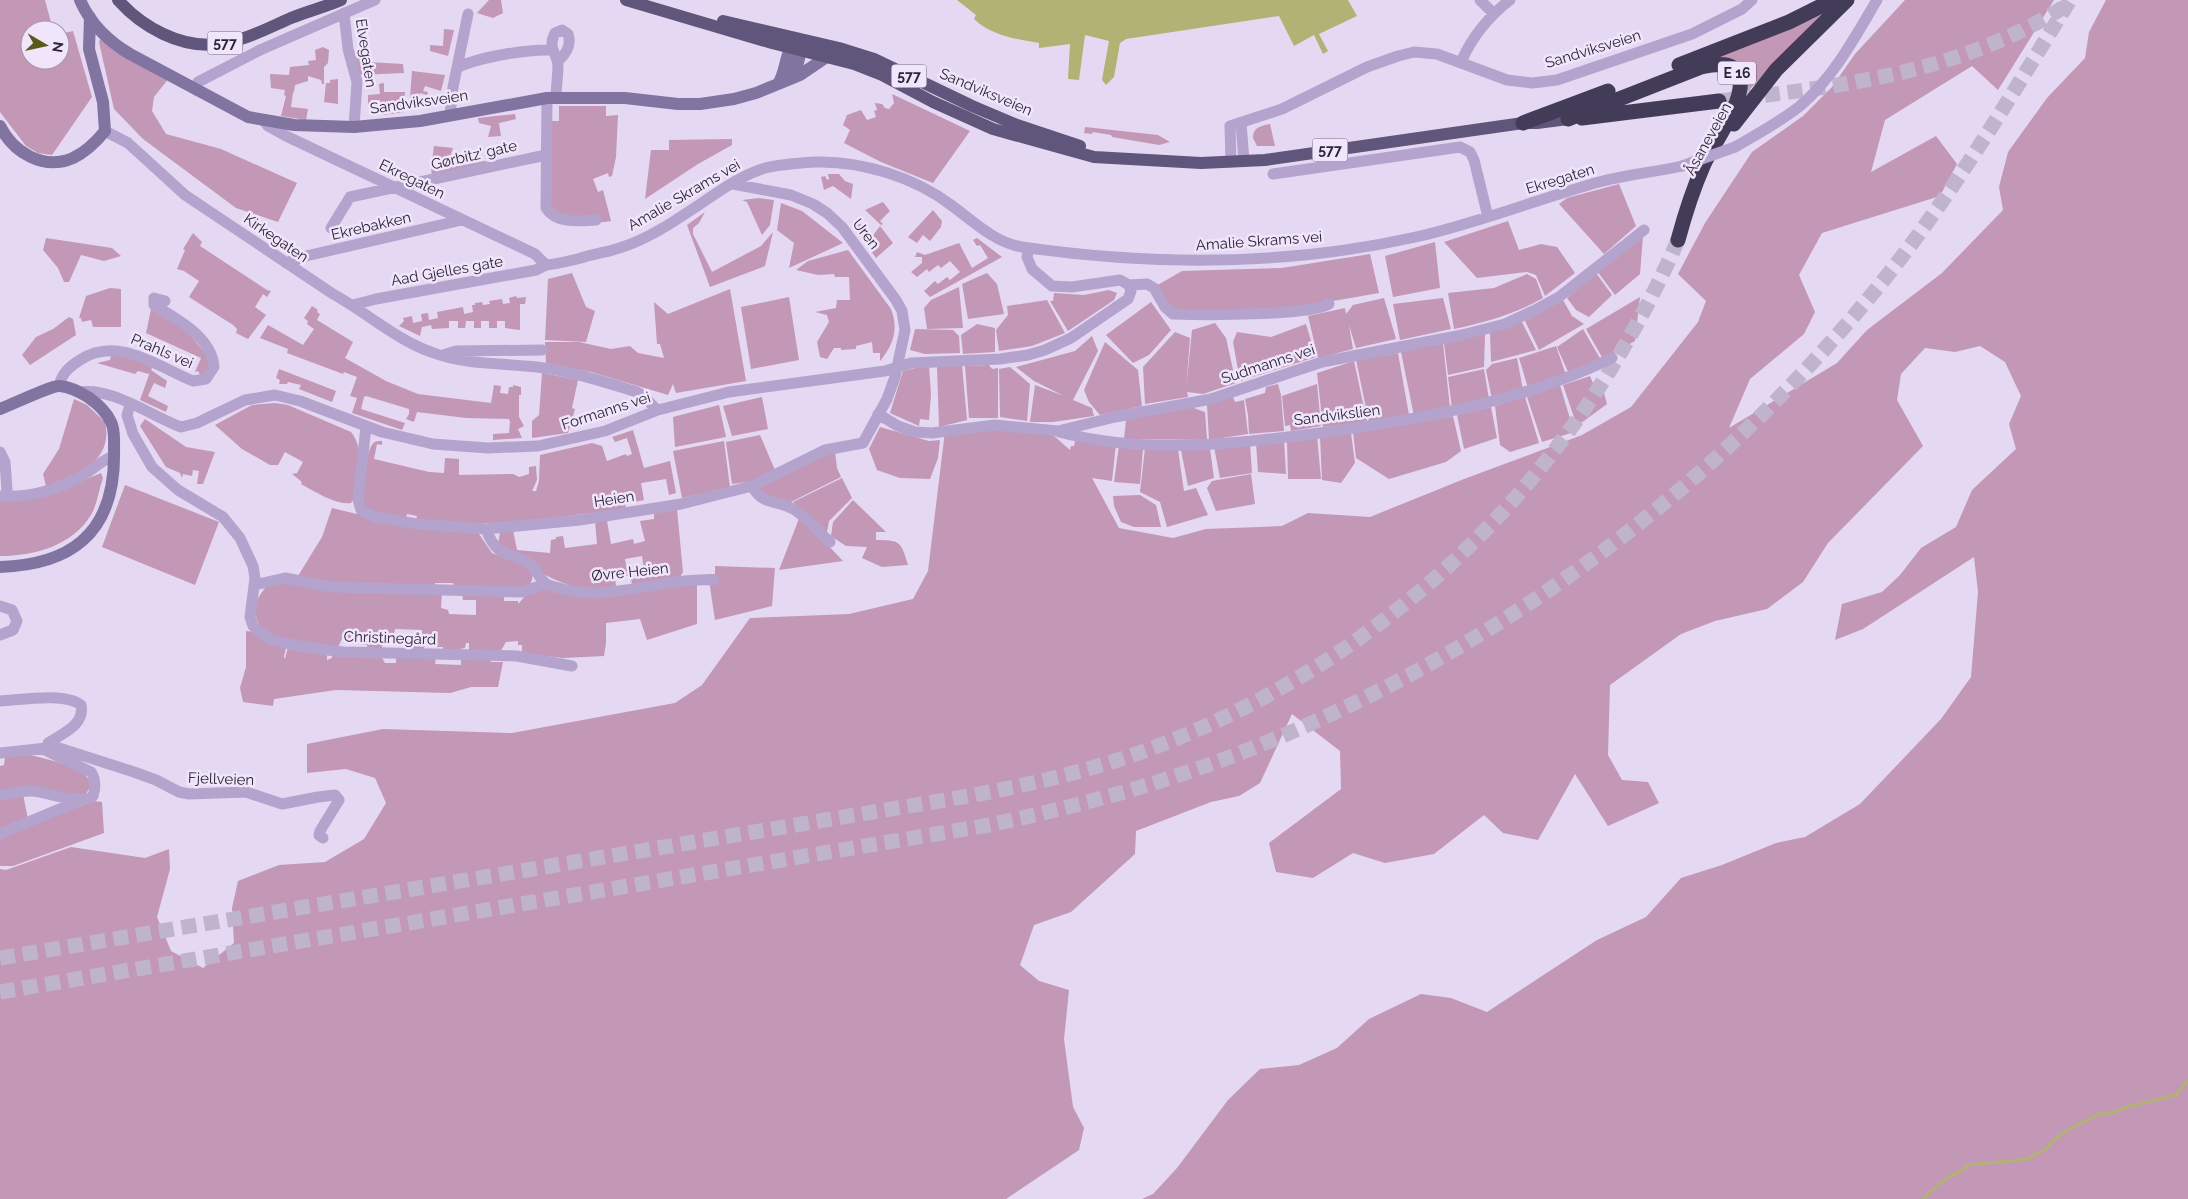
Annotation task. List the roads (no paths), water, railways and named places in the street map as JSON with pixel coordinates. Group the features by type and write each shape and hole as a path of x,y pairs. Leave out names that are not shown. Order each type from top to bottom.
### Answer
{"highway":[{"name":"E 16","path":"1523,123 1789,22 1833,0"},
{"name":"Åsaneveien","path":"1568,118 1715,64 1724,64 1731,67 1737,73 1740,79 1736,101 1701,172 1687,206 1678,240 1710,166 1740,114 1776,70 1847,0"},
{"name":"E 16","path":"1568,118 1577,119 1719,101"}],"main road":[{"name":"Sandviksveien","path":"80,0 100,31 113,43 248,117 294,125 354,127 388,125 552,98 625,98 678,104 700,104 756,93 800,75 828,56"},
{"name":"577","path":"118,0 132,14 157,32 180,40 208,45 220,44 248,36 342,0"},
{"name":"577","path":"304,13 327,0"},
{"name":"577","path":"626,0 670,12 707,17 796,45"},
{"path":"0,126 7,140 17,150 39,161 54,162 72,158 84,151 105,131 103,102 89,49 90,17"},
{"name":"Sandviksveien","path":"796,45 882,75 933,102 993,128 1094,157 1187,162 1244,161 1568,118"},
{"name":"Sandviksveien","path":"796,45 839,48 874,59 972,106 1017,125 1094,151 1136,159"},
{"path":"783,82 783,77 796,45"},
{"path":"0,409 58,386 76,391 98,404 107,413 112,424 114,456 112,488 106,505 97,524 83,541 73,548 47,560 0,567"}],"street":[{"path":"196,90 198,82 234,63 375,0"},
{"path":"1480,0 1493,13"},
{"path":"1461,62 1466,49 1493,13 1510,0"},
{"name":"Sandviksveien","path":"1235,125 1282,110 1367,68 1398,56 1422,52 1437,54 1507,80 1532,82 1557,80 1692,34 1742,9 1752,0"},
{"name":"Ekregaten","path":"1514,208 1614,178 1682,166 1735,147 1801,105 1837,65 1877,0"},
{"name":"Elvegaten","path":"344,13 348,49 357,82 354,127"},
{"path":"450,116 468,14"},
{"path":"558,61 566,54 569,39 562,30 555,34 552,50 558,61 546,155 545,198 548,211 555,217 569,220 596,220"},
{"path":"457,68 466,64 494,58 537,50 552,50"},
{"name":"Ekregaten","path":"264,121 268,126 286,136 535,254 546,264"},
{"path":"1235,125 1244,161"},
{"path":"1231,162 1235,125"},
{"name":"Kirkegaten","path":"105,131 128,143 185,195 400,338 442,356 460,360 537,367 574,374 637,392 644,395 652,406 658,410"},
{"path":"1273,174 1460,148 1470,152 1474,160 1488,217"},
{"name":"Gørbitz' gate","path":"331,228 350,197 546,155"},
{"name":"Amalie Skrams vei","path":"546,264 566,263 614,250 650,236 733,184 764,168 793,164 832,162 871,169 898,177 936,196 1000,240 1029,248 1156,260 1198,261 1278,257 1379,245 1429,234 1514,208"},
{"name":"Uren","path":"733,184 778,191 802,199 827,213 842,227 888,288 902,311 905,330 896,367"},
{"name":"Ekrebakken","path":"286,263 306,256 462,220"},
{"name":"Sudmanns vei","path":"878,414 898,426 915,432 932,434 995,425 1058,431 1115,416 1211,399 1322,362 1462,336 1505,324 1533,312 1559,297 1644,230"},
{"path":"1029,248 1027,257 1032,269 1052,286 1072,287 1120,280 1129,285 1141,283 1154,288 1165,308 1173,314 1286,311 1316,308 1329,304"},
{"name":"Aad Gjelles gate","path":"353,305 376,299 536,270 546,264"},
{"name":"Formanns vei","path":"76,391 100,392 181,427 197,423 245,400 275,395 300,400 366,427 433,444 488,448 522,447 562,442 590,435 628,423 658,410 729,392 885,371 911,363 987,360 1028,355 1045,350 1071,338 1128,299 1131,291 1129,285"},
{"name":"Prahls vei","path":"58,386 61,375 84,357 120,349 193,381 206,379 214,367 212,355 202,341 188,327 154,305 154,298 165,301"},
{"path":"442,356 456,351 542,350"},
{"name":"Sandvikslien","path":"1058,431 1126,443 1177,447 1266,439 1372,426 1454,411 1518,396 1560,382 1612,358"},
{"name":"Heien","path":"366,427 358,498 361,510 376,516 417,524 486,529 611,516 680,504 752,486 825,450 863,443 892,388 896,367"},
{"name":"Christinegård","path":"130,405 127,412 129,423 144,456 171,484 213,509 232,526 250,560 255,584 250,609 253,626 269,639 361,653 517,656 572,666"},
{"path":"0,452 5,462 4,493 27,495 55,488 76,479 106,459 114,456"},
{"path":"752,486 757,496 764,500 792,508 802,515 830,542"},
{"path":"255,584 285,578 331,587 522,592 545,584 530,564 500,552 492,545 486,529"},
{"name":"Øvre Heien","path":"545,584 569,591 602,592 695,579 714,580"},
{"path":"0,606 12,610 17,621 13,630 0,635"},
{"path":"0,701 58,698 70,699 81,704 81,716 75,725 65,734 48,743 47,751 52,755 84,767 91,772 95,779 94,792 90,798 0,834"},
{"name":"Fjellveien","path":"0,753 56,746 134,772 180,792 190,794 246,792 282,804 318,796 335,795 339,800 320,831 319,835 322,838"},
{"path":"0,796 31,791 48,792 81,800"}],"waterway":[{"path":"1923,1199 1943,1181 1962,1171 1968,1165 2027,1159 2046,1149 2054,1140 2071,1128 2100,1114 2113,1113 2127,1107 2176,1095 2188,1080"}],"tunnel":[{"path":"0,992 989,825 1080,804 1169,778 1227,758 1322,718 1414,673 1502,621 1586,564 1667,501 1743,433 1815,360 1908,249 1980,144 2070,0"},
{"path":"1719,101 1809,89 1897,74 1982,48 2023,30 2064,7"},
{"path":"0,958 991,792 1055,778 1118,760 1229,715 1313,669 1391,615 1462,553 1527,484 1585,409 1635,327 1678,240"}]}
